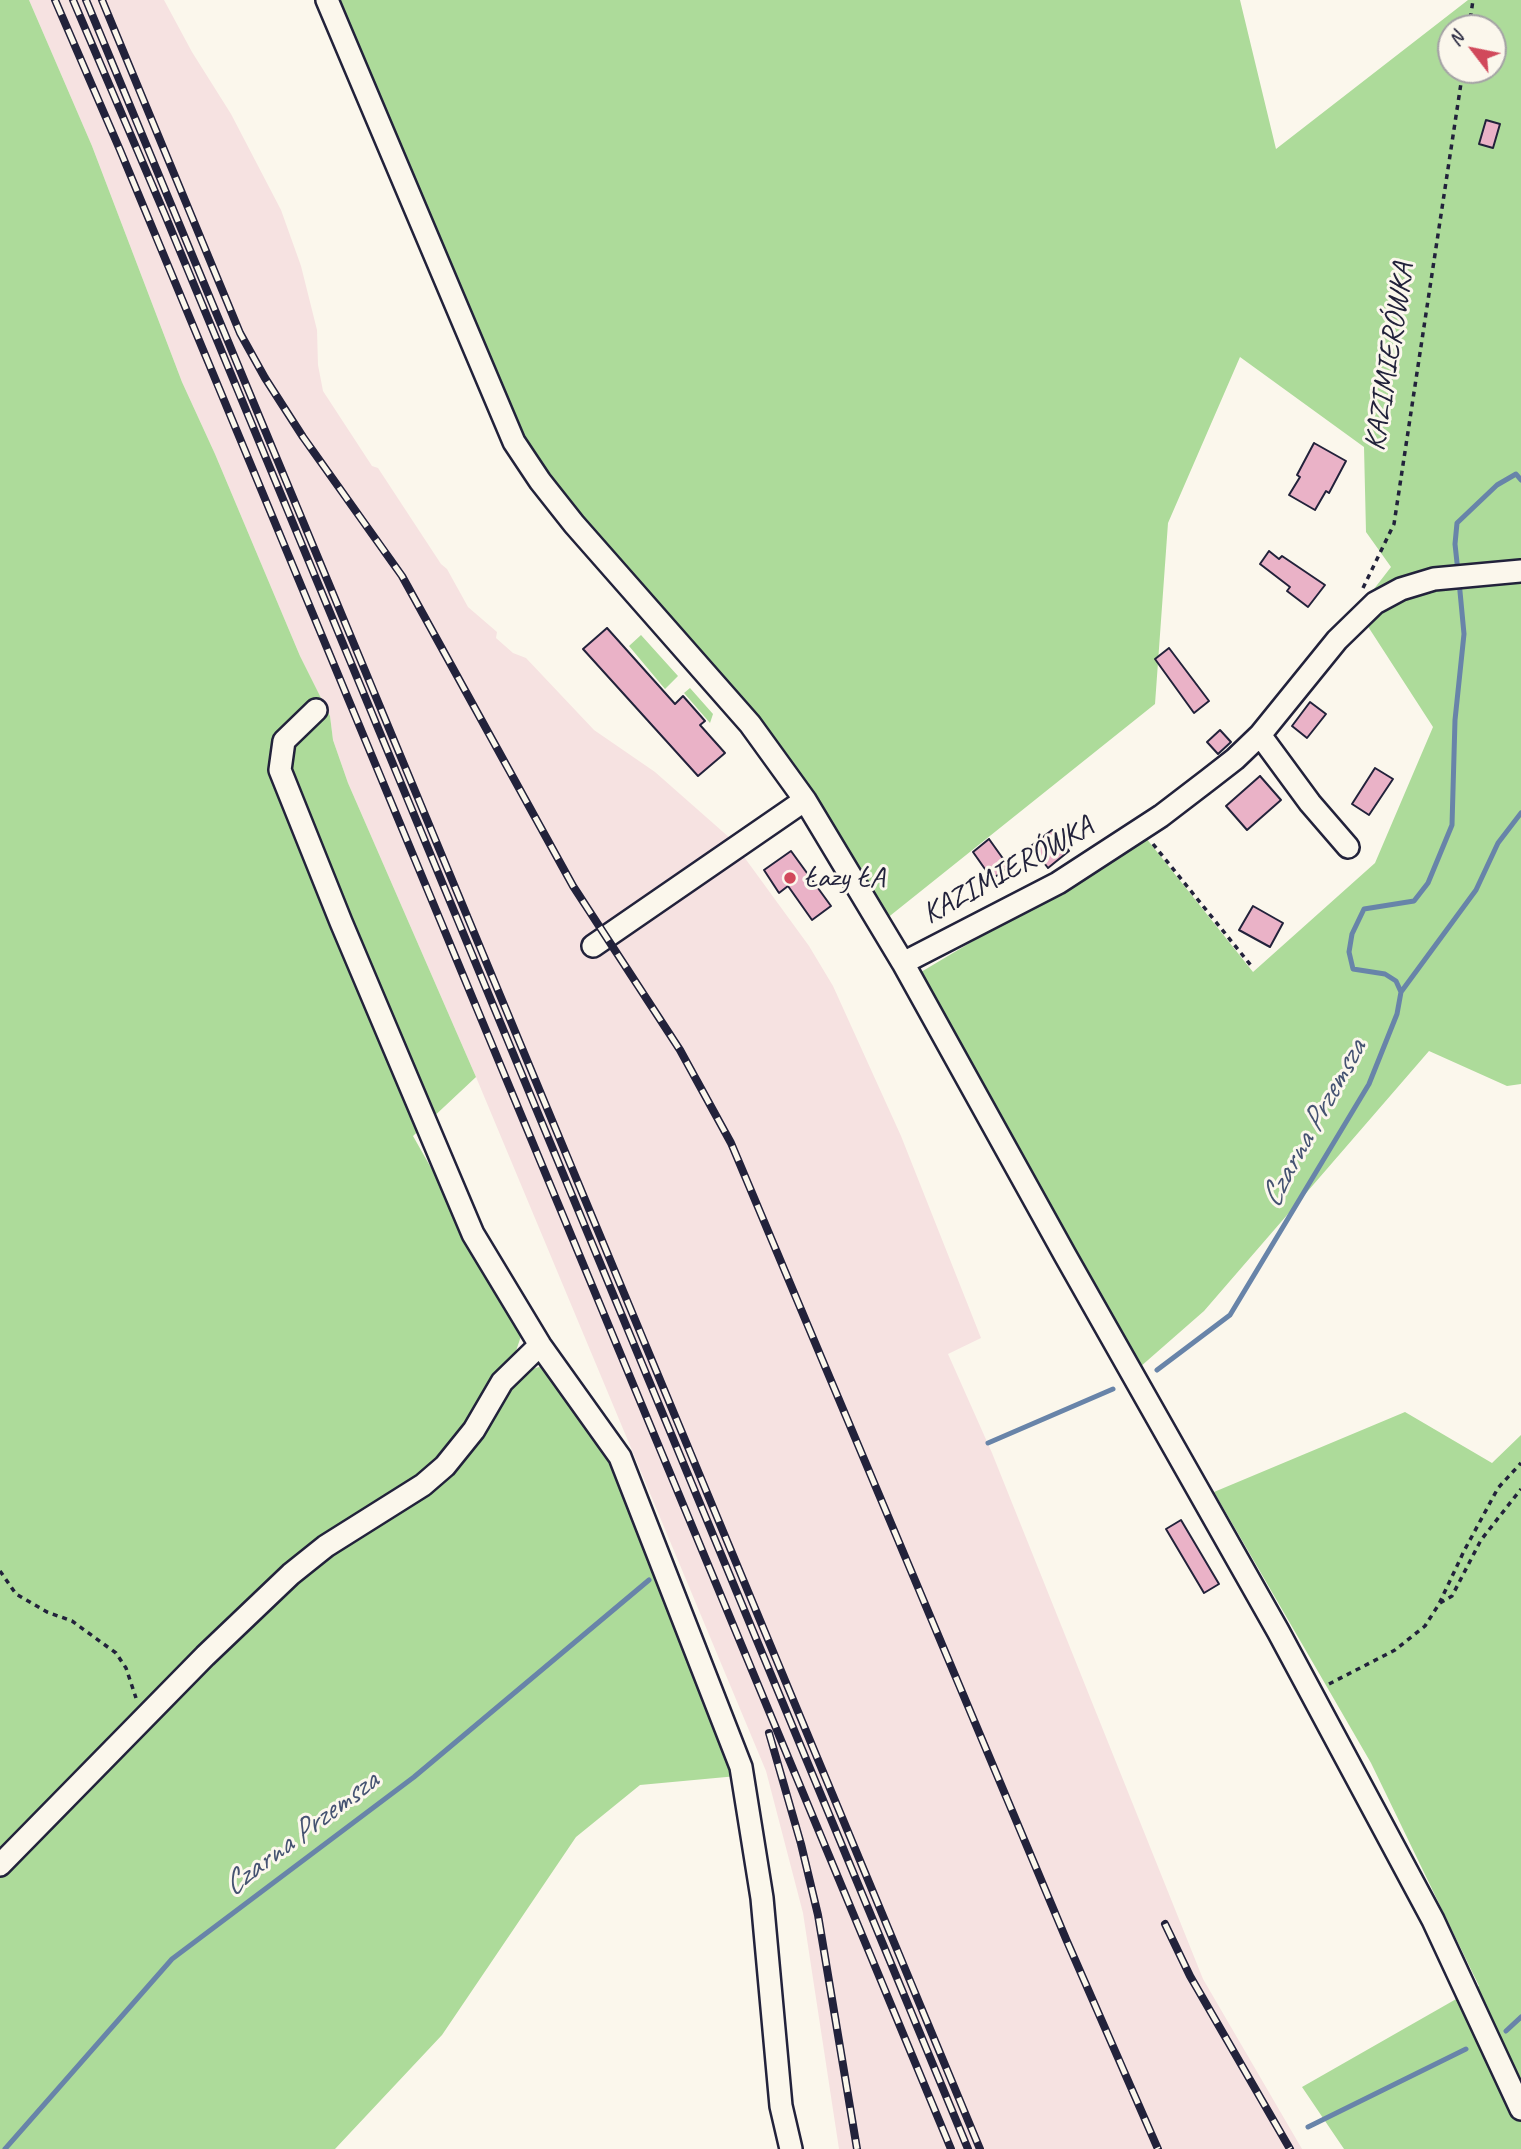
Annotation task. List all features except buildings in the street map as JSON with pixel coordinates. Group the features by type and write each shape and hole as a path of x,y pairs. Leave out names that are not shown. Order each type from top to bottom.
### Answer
{"street":[{"path":"327,0 514,442 574,524 750,723 805,800 903,963 1311,1692 1433,1920 1521,2109"},
{"name":"KAZIMIERÓWKA","path":"903,963 1058,883 1141,828 1235,760 1260,735 1337,640 1375,603 1401,589 1444,578 1521,572"},
{"path":"316,710 284,741 280,769 341,922 473,1234 540,1345 620,1457 741,1766 762,1898 781,2106 791,2149"},
{"path":"1260,735 1310,803 1349,847"},
{"path":"593,946 805,800"},
{"path":"0,1865 205,1656 291,1574 326,1546 423,1485 445,1466 474,1430 502,1382 540,1345"}],"path":[{"name":"KAZIMIERÓWKA","path":"1360,594 1394,524 1461,84"},
{"name":"KAZIMIERÓWKA","path":"1141,828 1253,968"},
{"path":"1311,1692 1395,1650 1425,1626 1498,1488 1521,1463"},
{"path":"1439,1604 1452,1595 1481,1540 1521,1489"},
{"path":"0,1572 16,1594 47,1612 72,1621 116,1653 125,1668 142,1720"}],"shaded area":[{"path":"29,0 164,0 192,52 231,114 281,210 301,266 317,330 318,365 323,391 372,466 378,468 441,564 447,569 468,607 497,632 496,638 513,653 526,658 594,730 655,772 731,839 809,946 833,986 901,1136 981,1338 948,1354 992,1453 1203,1979 1302,2149 839,2149 803,1913 766,1771 476,1077 348,783 333,740 330,716 300,656 182,382 92,146"}],"green space":[{"path":"0,0 29,0 92,146 182,382 300,656 330,716 333,740 348,783 476,1077 413,1136 523,1330 516,1351 465,1434 432,1468 338,1529 0,1850"},
{"path":"338,0 1240,0 1276,149 1437,24 1437,84 1507,84 1507,14 1450,14 1468,0 1521,0 1521,1084 1507,1086 1429,1051 1204,1311 1140,1367 916,975 1146,838 1253,972 1375,863 1433,727 1367,625 1367,598 1391,567 1366,532 1364,447 1240,357 1168,523 1155,704 881,923 816,800 523,443"},
{"path":"641,635 678,676 665,689 629,646"},
{"path":"690,688 713,714 710,723 684,693"},
{"path":"539,1367 549,1369 629,1453 748,1775 640,1785 576,1837 442,2035 335,2149 0,2149 0,1876 213,1657 307,1569 372,1526 513,1381 526,1371"},
{"path":"1405,1412 1492,1463 1521,1435 1521,2149 1344,2149 1302,2087 1479,1986 1371,1763 1214,1492"}],"waterway":[{"name":"Czarna Przemsza","path":"1458,572 1455,544 1457,523 1497,485 1516,474 1521,480"},
{"name":"Czarna Przemsza","path":"1157,1370 1230,1315 1369,1084 1397,1014 1401,992 1396,981 1385,974 1353,969 1349,952 1352,934 1364,909 1414,901 1428,883 1452,825 1455,720 1464,634 1459,581"},
{"path":"1401,992 1476,890 1498,843 1521,813"},
{"name":"Czarna Przemsza","path":"988,1443 1113,1389"},
{"name":"Czarna Przemsza","path":"5,2149 172,1959 414,1777 649,1580"},
{"name":"Czarna Przemsza","path":"1506,2031 1521,2017"},
{"name":"Czarna Przemsza","path":"1308,2127 1466,2049"}],"railway":[{"path":"55,0 120,150 951,2149"},
{"path":"73,0 165,215 968,2149"},
{"path":"86,0 980,2149"},
{"path":"102,0 240,333 303,437 402,576 573,886 680,1050 731,1143 1066,1939 1158,2149"},
{"path":"769,1733 818,1915 857,2149"},
{"path":"1165,1924 1190,1976 1290,2149"}],"place":[{"name":"Łazy ŁA","path":"790,878"}]}
